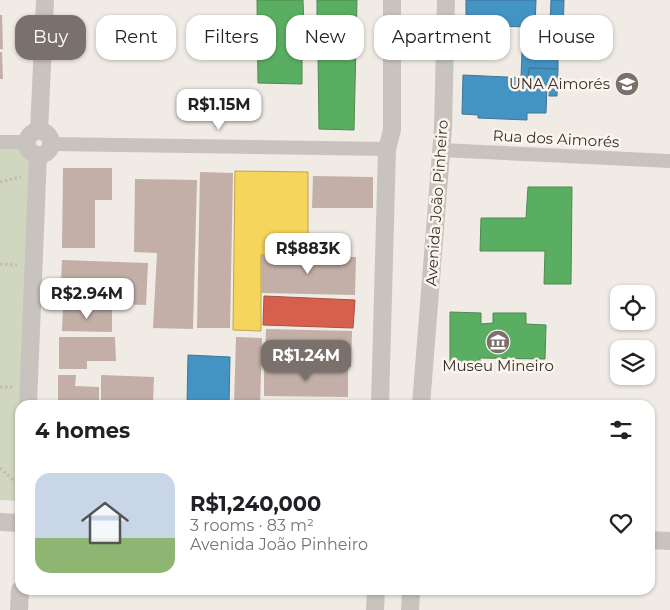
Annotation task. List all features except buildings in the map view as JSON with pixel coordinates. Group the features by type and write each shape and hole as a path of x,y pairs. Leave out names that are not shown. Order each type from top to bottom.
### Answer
{"street":[{"path":"28,400 45,0"},
{"path":"380,400 387,149 392,130 392,0"},
{"name":"Avenida João Pinheiro","path":"421,400 443,128 446,0"},
{"path":"0,142 387,149"},
{"name":"Rua dos Aimorés","path":"441,150 670,161"},
{"path":"0,522 15,523"},
{"path":"655,540 670,540"},
{"path":"19,610 20,595"},
{"path":"375,610 376,595"},
{"path":"410,610 411,595"}],"path":[{"path":"0,468 15,482"}],"green space":[{"path":"0,147 29,149 34,153 20,400 15,400 15,501 0,500"}],"place":[{"name":"UNA Aimorés","path":"627,84"},
{"name":"Museu Mineiro","path":"498,342"}]}
